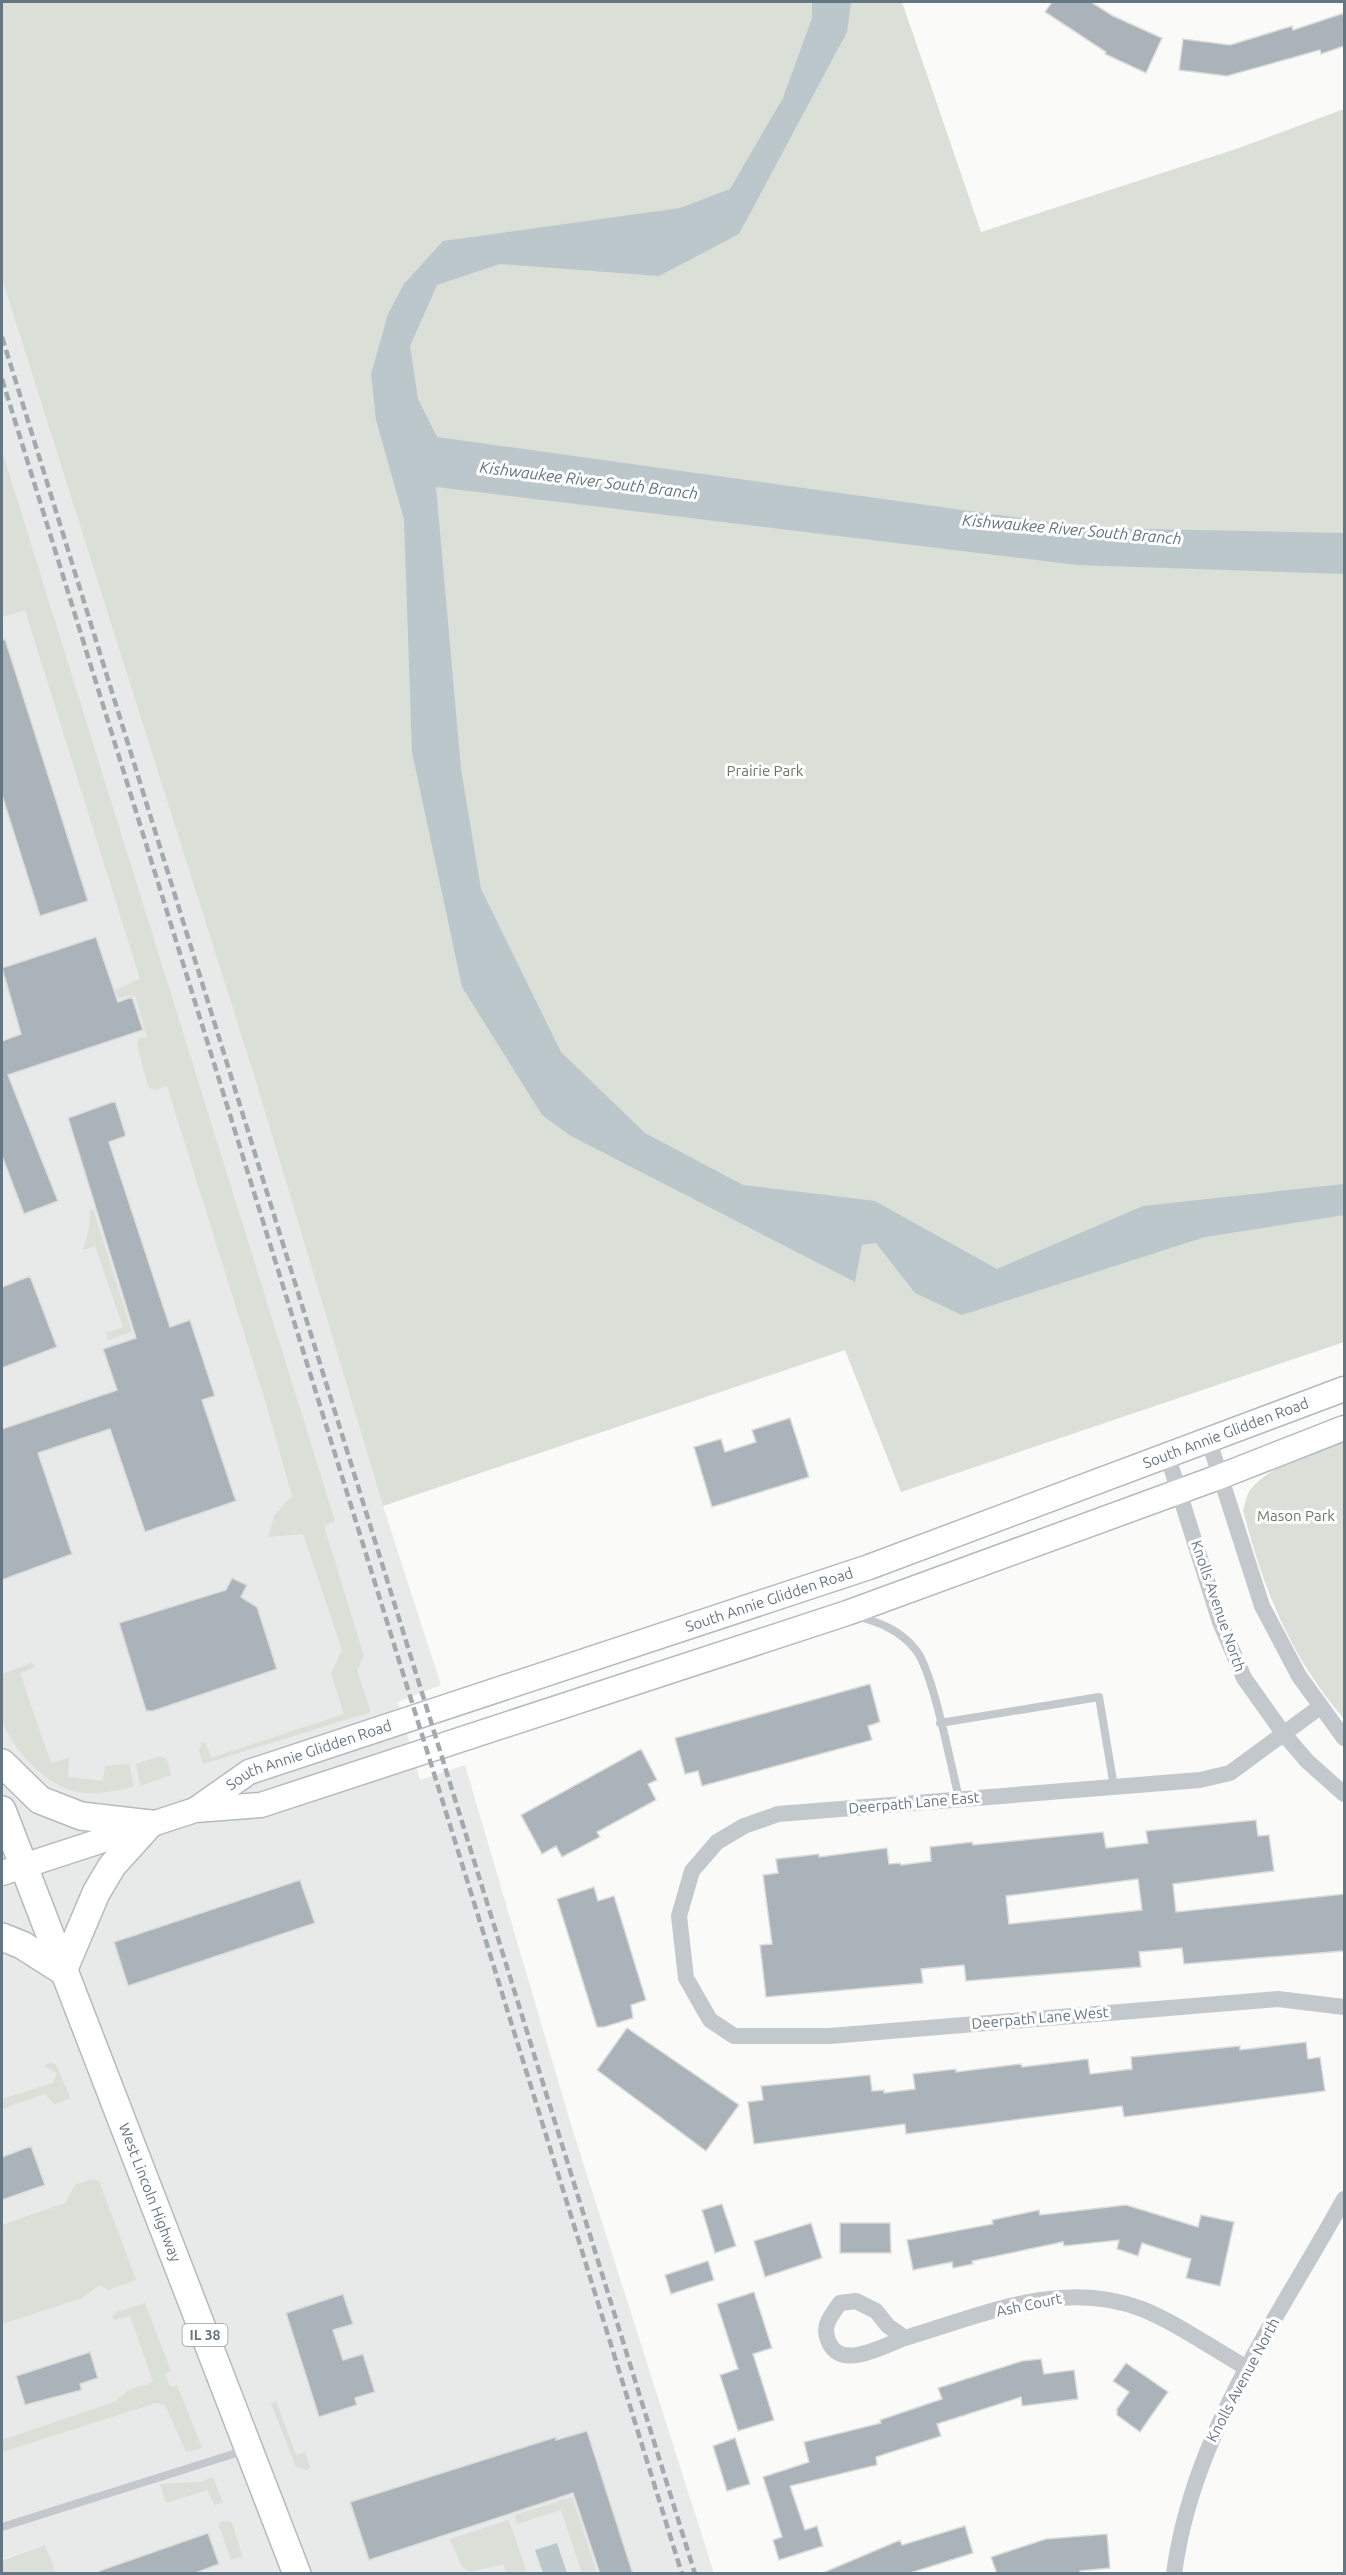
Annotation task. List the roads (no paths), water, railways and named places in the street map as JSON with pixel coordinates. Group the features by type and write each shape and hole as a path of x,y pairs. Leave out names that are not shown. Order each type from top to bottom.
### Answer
{"main road":[{"name":"South Annie Glidden Road","path":"195,1810 249,1772 869,1567 1208,1438 1344,1389"},
{"name":"South Annie Glidden Road","path":"12,1869 195,1810 261,1805 847,1613 1219,1477 1344,1428"},
{"path":"2,1763 40,1800 81,1816 150,1824"},
{"name":"West Lincoln Highway","path":"2,1810 12,1869 63,1971 297,2574"},
{"path":"2,1937 22,1945 63,1971 96,1893 112,1866 150,1824"}],"street":[{"path":"1208,1438 1262,1606 1281,1644 1320,1707 1344,1738"},
{"name":"Knolls Avenue North","path":"1167,1454 1232,1652 1254,1695 1307,1761 1344,1794"},
{"name":"Deerpath Lane East","path":"734,2036 710,2020 686,1978 679,1916 692,1871 717,1842 744,1826 778,1814 1200,1780 1230,1773 1320,1707"},
{"name":"Deerpath Lane West","path":"734,2036 830,2036 1278,1999 1344,2007"},
{"name":"Knolls Avenue North","path":"1174,2574 1185,2513 1195,2478 1247,2368 1344,2199"},
{"name":"Ash Court","path":"905,2338 888,2326 876,2311 856,2301 840,2303 828,2319 825,2331 832,2351 842,2356 854,2356 905,2338 1036,2300 1086,2296 1143,2309 1247,2368"}],"lane":[{"path":"847,1613 882,1623 915,1649 923,1660 959,1798"},
{"path":"940,1723 1099,1698 1114,1786"},
{"path":"2,2527 249,2449"}],"water":[{"name":"Kishwaukee River South Branch","path":"812,2 851,2 847,32 739,234 659,276 500,264 437,285 410,346 418,399 437,437 1092,528 1344,533 1344,574 1077,565 436,487 461,769 481,889 561,1052 645,1133 743,1185 875,1201 997,1269 1143,1206 1344,1184 1344,1215 1205,1237 962,1315 915,1293 876,1243 862,1245 855,1282 571,1136 542,1115 462,987 412,752 404,519 376,420 371,374 388,314 404,284 443,241 680,208 730,189 783,98 812,18"},
{"path":"557,2543 567,2573 543,2573 535,2550"}],"railway":[{"path":"2,337 695,2574"},
{"path":"2,379 682,2574"}],"park label":[{"name":"Prairie Park","path":"765,771"},
{"name":"Mason Park","path":"1296,1516"}]}
